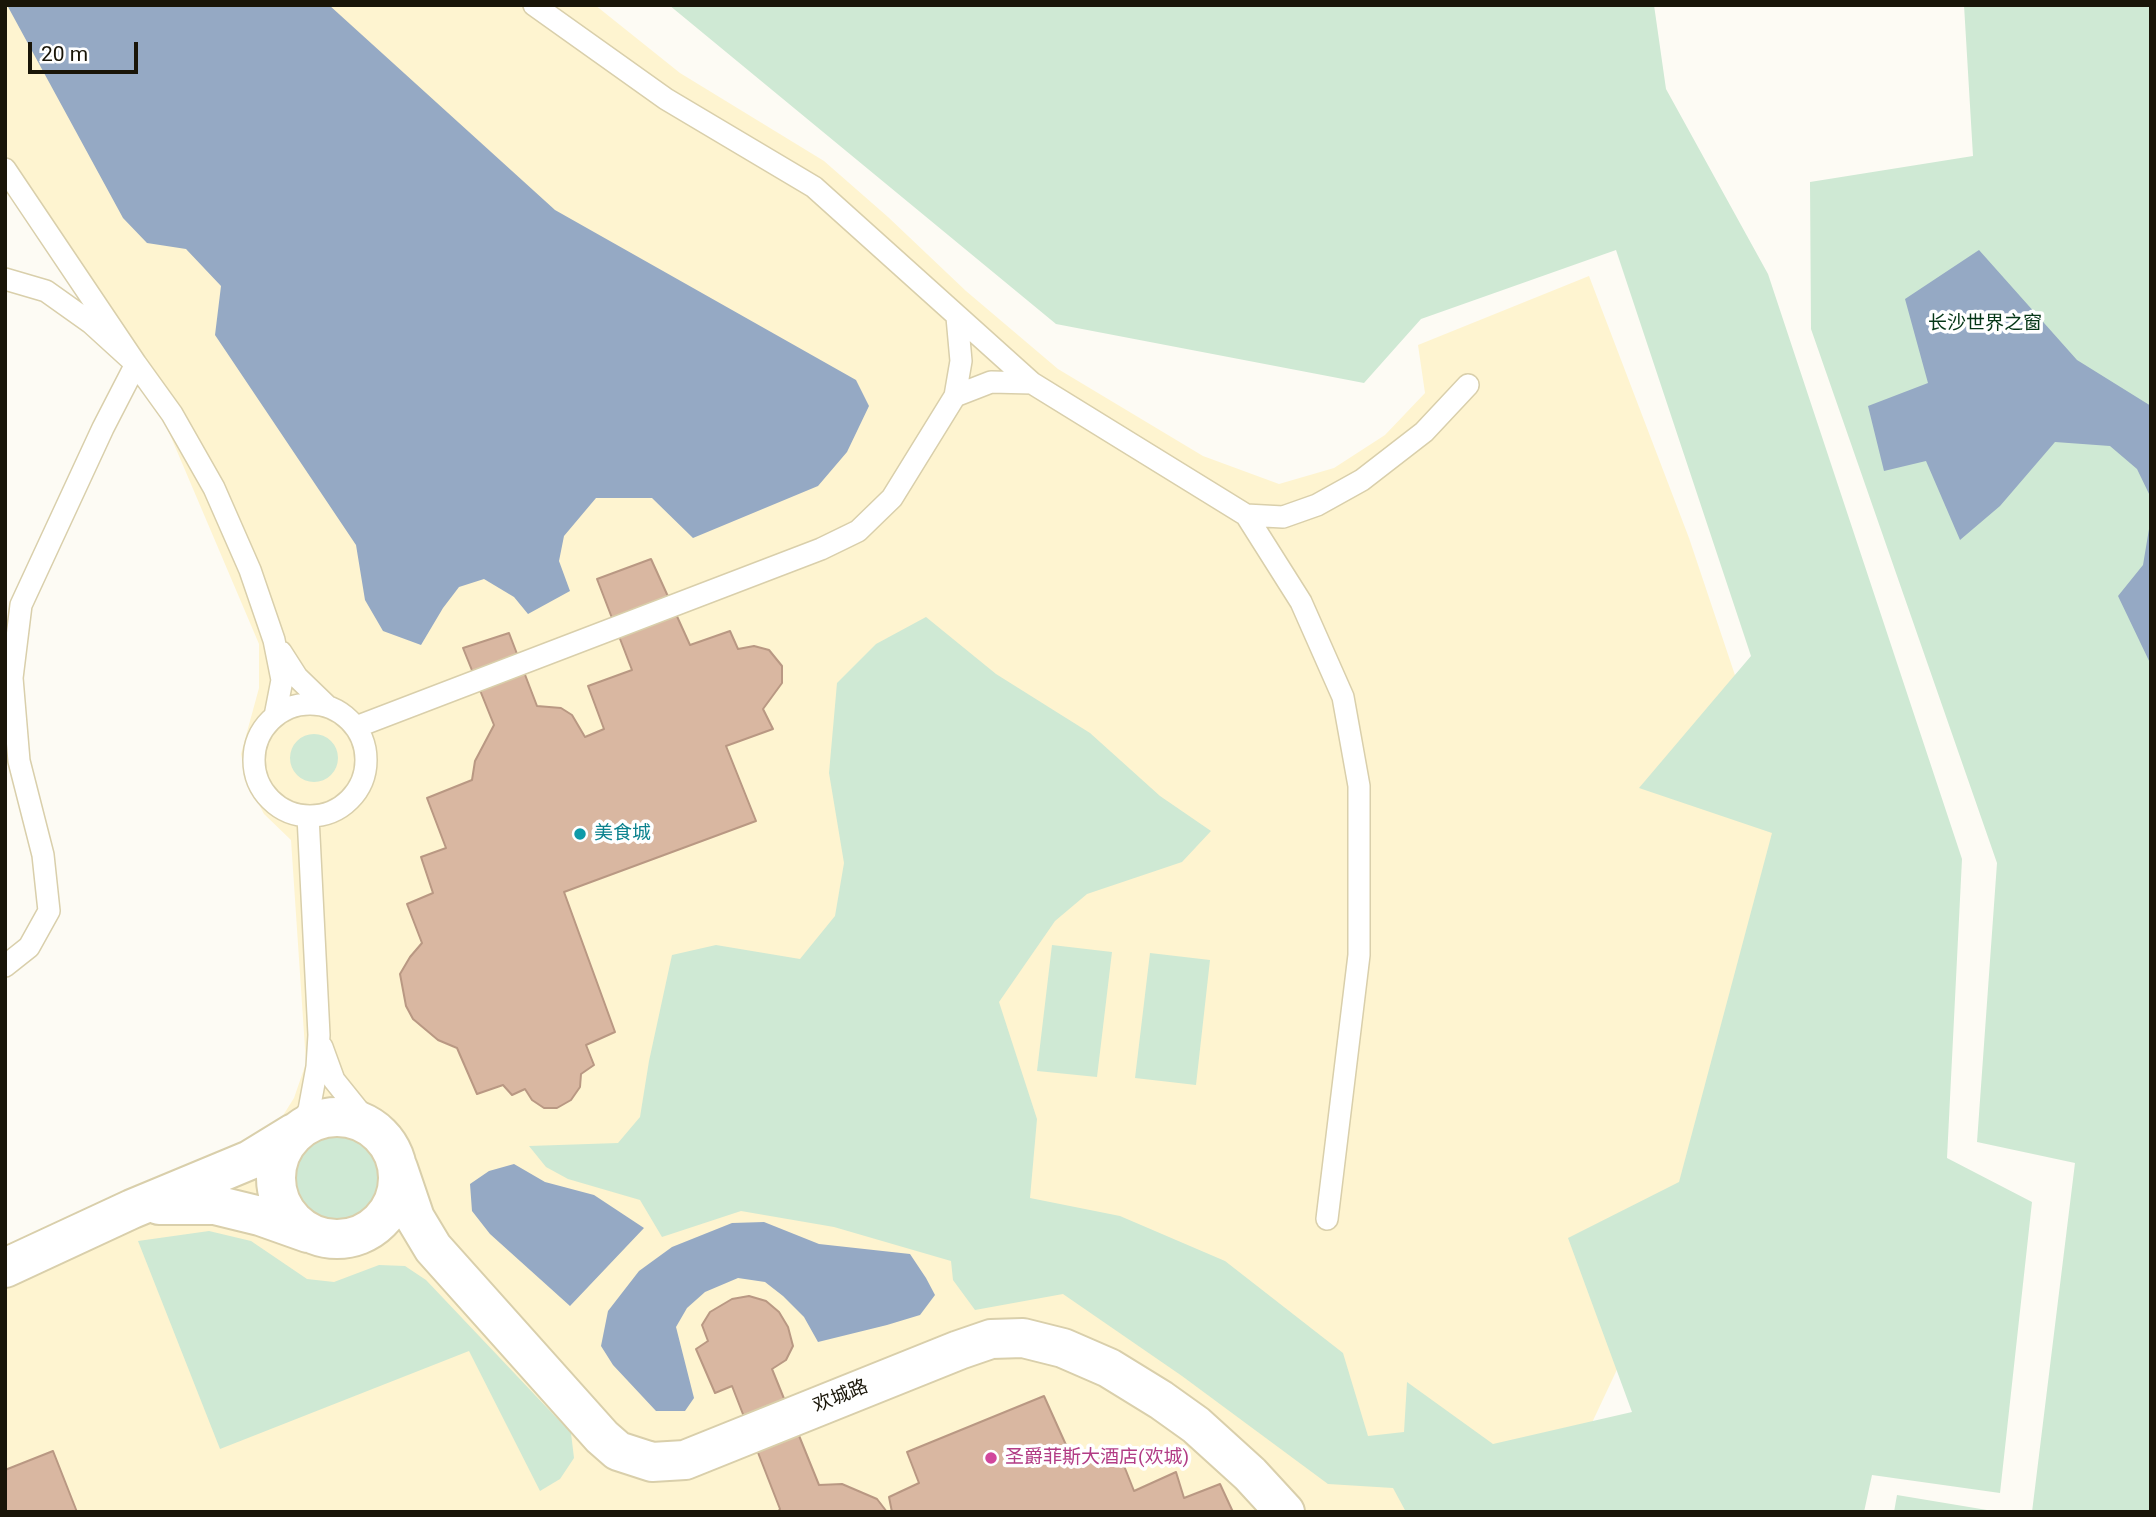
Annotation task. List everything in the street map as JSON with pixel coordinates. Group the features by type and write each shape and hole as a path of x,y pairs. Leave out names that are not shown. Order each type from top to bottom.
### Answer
{"street":[{"path":"5,1268 132,1209 250,1160 313,1121 333,1117 353,1118 371,1126"},
{"name":"欢城路","path":"371,1126 388,1145 415,1217 433,1248 602,1437 618,1451 652,1462 685,1460 959,1350 991,1339 1023,1338 1063,1348 1109,1368 1161,1401 1205,1434 1250,1474 1285,1512"},
{"path":"296,1132 284,1146 277,1163 275,1181 279,1199 287,1215 300,1228 334,1237 388,1237 433,1248"},
{"path":"132,1209 170,1204 215,1205 334,1237 368,1231 382,1220 393,1204 398,1186 398,1168"}],"lane":[{"path":"534,5 666,99 814,187 1032,383 1246,515 1301,602 1343,696 1359,786 1359,955 1327,1219"},
{"path":"5,169 172,414 214,488 250,569 274,640 282,680 275,716"},
{"path":"5,279 46,292 91,323 136,364"},
{"path":"356,727 821,549 858,531 892,498 955,396 961,360 957,317"},
{"path":"5,966 29,947 49,911 43,855 19,761 12,678 21,605 103,428 136,364"},
{"path":"955,396 991,382 1032,383"},
{"path":"1246,515 1283,517 1317,505 1362,480 1424,432 1468,385"},
{"path":"274,640 298,677 327,706 343,714 356,727 364,743 367,760 363,778 355,794 342,806 326,813 308,816 289,812 272,801 261,786 254,768 255,749 262,731 275,716 292,707 309,704 327,706"},
{"path":"296,1132 309,1110 317,1067 319,1035 308,816"},
{"path":"319,1035 323,1056 334,1080 371,1126"}],"shaded area":[{"path":"5,5 595,5 680,73 824,161 966,291 1058,369 1203,456 1279,484 1334,468 1385,435 1425,393 1418,345 1589,276 1689,538 1748,714 1777,854 1669,1259 1550,1512 5,1512 5,1251 254,1143 277,1125 294,1098 306,1063 291,840 264,814 246,780 241,754 259,688 259,644 165,423 19,170 5,154"}],"green space":[{"path":"669,5 1654,5 1666,89 1768,274 1962,859 1947,1158 2032,1202 2000,1493 1872,1475 1864,1512 1406,1512 1393,1488 1328,1484 1182,1376 1063,1294 975,1310 953,1280 951,1261 834,1227 741,1211 662,1237 640,1200 568,1179 546,1167 529,1146 618,1143 640,1117 672,955 716,945 800,959 835,916 844,863 829,773 837,683 876,644 926,617 996,674 1090,733 1160,796 1211,831 1182,862 1087,894 1055,921 999,1002 1037,1119 1030,1198 1120,1216 1225,1261 1343,1353 1368,1436 1404,1432 1407,1382 1493,1444 1632,1412 1568,1238 1679,1182 1772,833 1639,788 1751,656 1616,250 1421,319 1364,383 1056,324"},
{"name":"长沙世界之窗","path":"1964,5 2151,5 2151,1512 2032,1512 2075,1163 1977,1142 1997,863 1811,329 1810,182 1973,156"},
{"path":"314,734 331,741 338,758 331,775 314,782 297,775 290,758 297,741"},
{"path":"1052,945 1112,952 1097,1077 1037,1071"},
{"path":"1150,953 1210,960 1196,1085 1135,1078"},
{"path":"337,1137 353,1140 367,1149 376,1163 379,1179 376,1195 367,1209 353,1218 337,1221 321,1218 307,1209 298,1195 295,1179 298,1163 307,1149 321,1140"},
{"path":"209,1231 251,1241 307,1279 334,1282 379,1265 405,1266 426,1280 571,1433 574,1458 560,1479 540,1491 469,1351 220,1449 138,1241"},
{"path":"1897,1495 1999,1512 1894,1512"}],"water":[{"path":"7,5 329,5 555,210 856,380 869,406 847,452 818,486 693,538 652,498 596,498 564,536 559,561 570,591 528,614 514,597 484,579 459,587 421,645 383,631 365,600 356,545 215,335 221,286 186,249 147,243 123,218"},
{"path":"1979,250 2077,360 2151,406 2151,498 2137,469 2110,446 2055,442 2000,506 1960,540 1926,461 1884,471 1868,406 1928,383 1905,299"},
{"path":"2151,517 2151,665 2118,596 2143,565"},
{"path":"514,1164 545,1182 594,1195 644,1228 570,1306 490,1234 472,1211 470,1184 489,1171"},
{"path":"764,1222 819,1244 910,1254 935,1295 920,1315 818,1342 804,1317 783,1296 765,1282 738,1278 705,1292 687,1308 676,1327 694,1398 685,1411 656,1411 613,1365 601,1346 608,1311 639,1271 672,1247 732,1223"}],"building":[{"name":"美食城","path":"651,559 690,645 730,631 738,649 754,646 769,650 782,666 782,683 763,709 773,729 726,746 756,821 564,892 615,1032 586,1045 594,1065 581,1074 580,1087 571,1100 557,1108 544,1108 532,1100 525,1089 512,1095 503,1085 477,1094 457,1048 438,1040 413,1019 406,1006 400,974 422,943 407,904 433,893 421,857 446,848 427,798 472,780 475,761 494,725 463,648 509,633 537,706 561,708 572,715 585,737 604,729 588,686 632,670 597,579"},
{"path":"749,1296 766,1301 779,1312 788,1327 793,1346 786,1360 772,1369 819,1485 842,1484 877,1499 887,1512 778,1512 780,1509 732,1386 715,1393 696,1349 708,1341 702,1325 710,1312 732,1299"},
{"name":"圣爵菲斯大酒店(欢城)","path":"1044,1396 1075,1465 1117,1448 1134,1491 1176,1472 1184,1498 1220,1484 1233,1512 892,1512 889,1497 919,1483 907,1452"},
{"path":"53,1451 77,1512 5,1512 5,1470"}],"place":[{"name":"美食城","path":"580,834"},
{"name":"圣爵菲斯大酒店(欢城)","path":"991,1458"}]}
